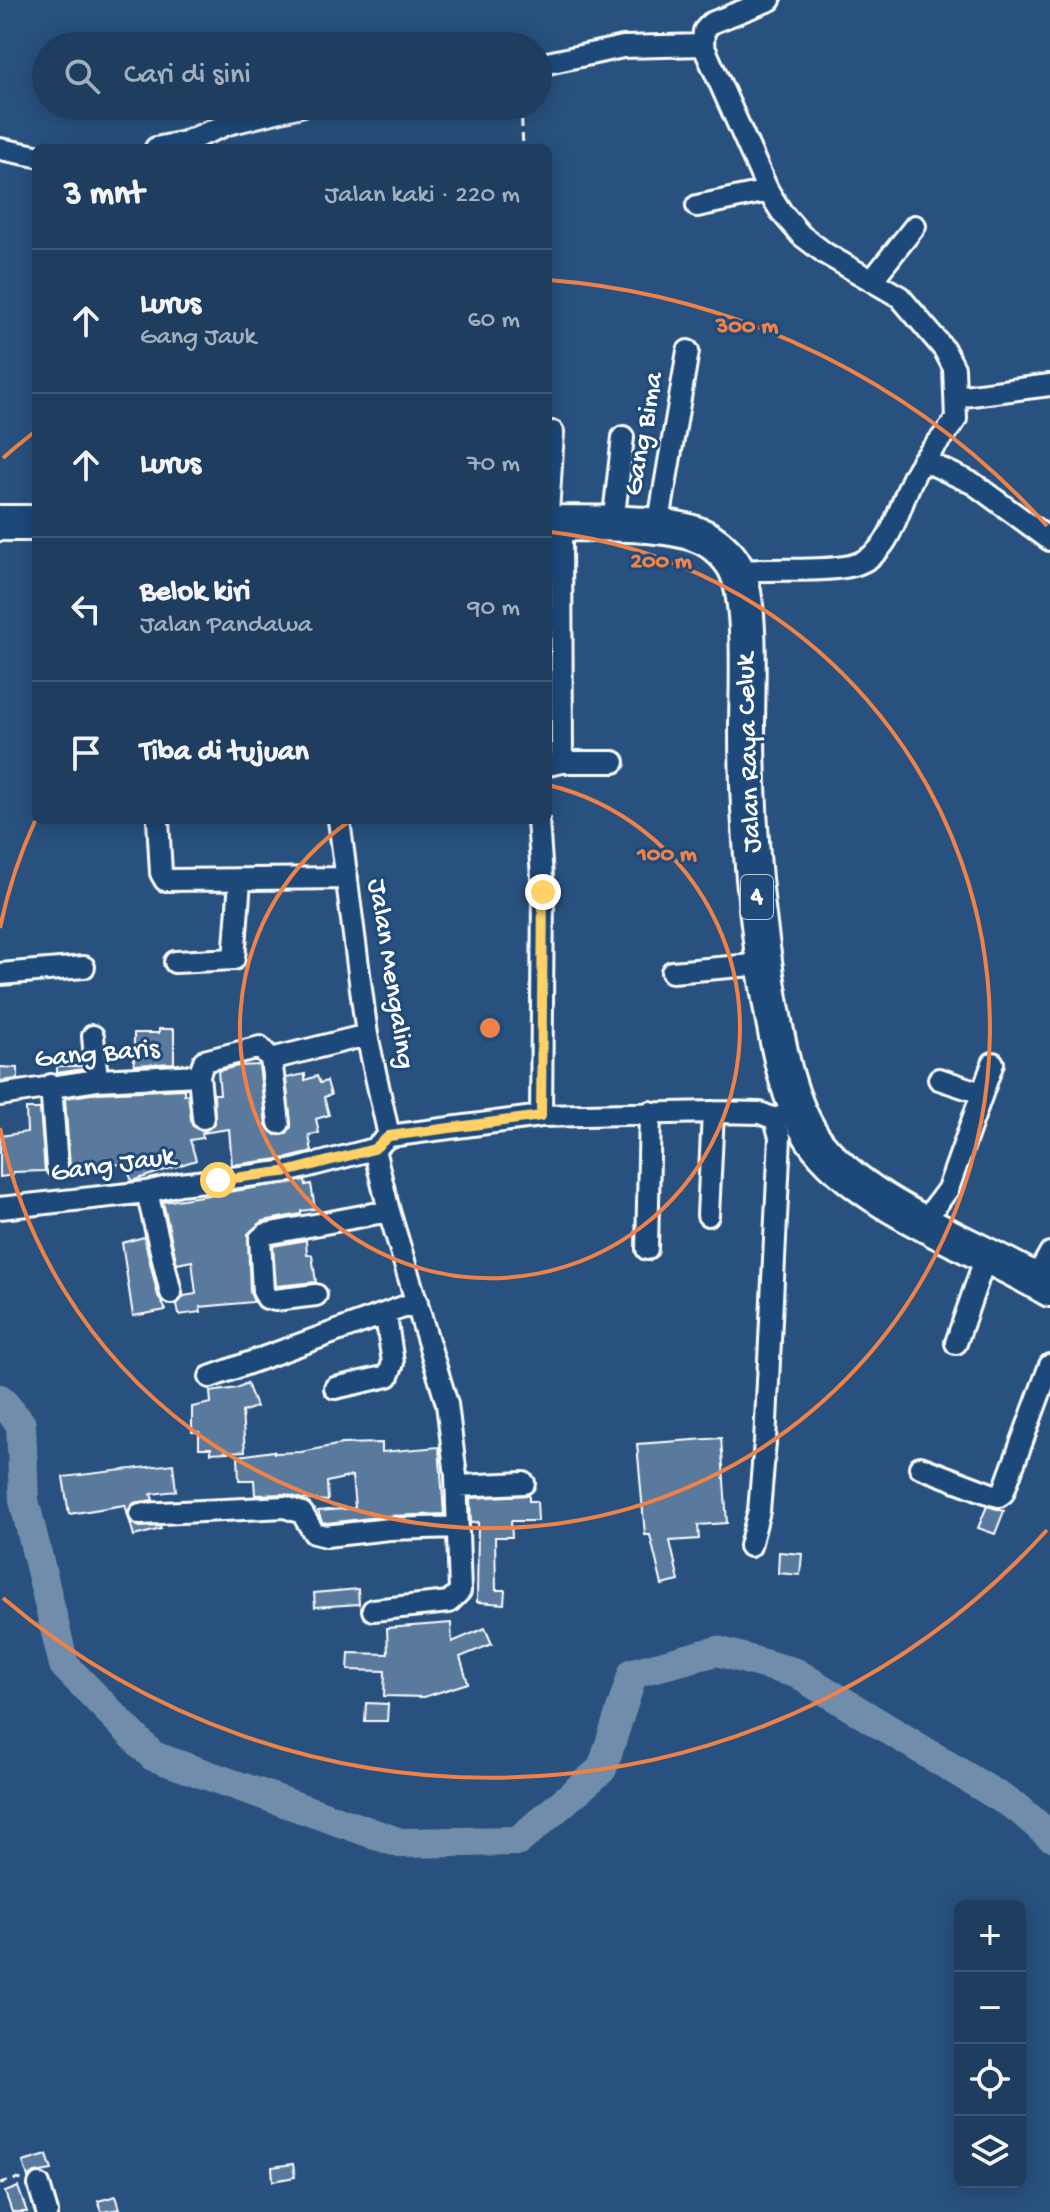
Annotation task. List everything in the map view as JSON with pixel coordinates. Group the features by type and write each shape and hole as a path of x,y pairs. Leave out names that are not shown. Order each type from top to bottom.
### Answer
{"highway":[{"name":"Jalan Raya Celuk","path":"552,520 691,531 711,541 727,556 737,572 744,601 747,777 764,964 787,1115 858,1183 923,1223 986,1256 1045,1274"},
{"path":"0,523 32,523"}],"street":[{"path":"737,572 765,568 838,568 865,561 893,529 916,471 956,419 954,368 944,349 900,297 839,262 801,235 782,213 768,191 703,45 704,31 711,23 770,0"},
{"path":"552,60 623,47 703,45"},
{"path":"176,144 244,120"},
{"path":"0,149 32,155"},
{"path":"697,206 768,191"},
{"path":"873,279 915,226"},
{"name":"Gang Bima","path":"658,527 688,351"},
{"path":"956,397 1050,385"},
{"path":"553,432 555,763 614,762"},
{"path":"613,524 623,437"},
{"path":"923,460 974,484 1050,540"},
{"path":"158,824 163,879 240,881 347,878"},
{"name":"Jalan Mengaling","path":"340,824 389,1211 447,1404 457,1486 460,1591 457,1597 443,1604 373,1610"},
{"path":"538,824 543,892 541,1116"},
{"path":"175,962 234,959 240,881"},
{"path":"672,972 764,964"},
{"path":"0,974 84,967"},
{"name":"Gang Baris","path":"203,1118 199,1075 207,1059 257,1047 265,1049 271,1059 367,1035"},
{"path":"93,1036 97,1080"},
{"path":"271,1059 279,1123"},
{"path":"923,1223 948,1189 993,1063"},
{"name":"Gang Baris","path":"0,1095 97,1080 199,1075"},
{"path":"939,1079 981,1093"},
{"path":"51,1085 57,1167"},
{"path":"647,1249 650,1112"},
{"name":"Gang Jauk","path":"0,1208 147,1192 180,1184 290,1171 381,1142 541,1116 650,1112 787,1115"},
{"path":"708,1215 713,1112"},
{"path":"750,1546 759,1511 765,1442 780,1137 787,1115"},
{"path":"147,1192 171,1293"},
{"path":"316,1295 275,1300 267,1298 263,1291 260,1239 266,1234 389,1211"},
{"path":"956,1343 986,1256"},
{"path":"210,1377 386,1316 417,1302"},
{"path":"335,1388 388,1376 393,1363 386,1316"},
{"path":"920,1467 991,1494 1003,1493 1050,1365"},
{"path":"457,1486 524,1483"},
{"path":"140,1514 285,1507 302,1513 314,1533 326,1536 389,1529 458,1527"},
{"path":"39,2185 47,2212"}],"path":[{"path":"522,120 523,144"},
{"path":"0,2183 16,2179 39,2185"}],"building":[{"path":"159,1029 174,1029 174,1063 134,1065 134,1033 159,1033"},
{"path":"259,1065 266,1125 275,1135 286,1134 291,1127 286,1078 305,1074 305,1080 317,1076 320,1083 327,1081 331,1095 324,1097 329,1115 316,1119 319,1133 309,1135 312,1152 232,1165 229,1129 202,1133 203,1138 190,1140 196,1160 132,1181 125,1164 70,1167 65,1098 98,1093 184,1089 184,1095 188,1094 192,1125 205,1131 215,1123 214,1094 220,1094 218,1071"},
{"path":"57,1066 83,1066 83,1069 57,1073"},
{"path":"0,1067 18,1068 18,1079 0,1081"},
{"path":"26,1109 40,1109 45,1171 13,1172 13,1175 0,1177 0,1136 27,1132"},
{"path":"305,1180 306,1185 311,1184 315,1209 263,1221 248,1234 250,1292 254,1302 200,1307 201,1312 179,1315 177,1304 184,1296 196,1294 192,1261 177,1264 163,1202"},
{"path":"144,1237 158,1296 166,1310 133,1316 122,1243"},
{"path":"306,1240 307,1255 312,1255 316,1282 276,1286 273,1246"},
{"path":"247,1383 256,1407 242,1412 245,1451 211,1453 211,1448 199,1448 199,1432 192,1432 192,1407 211,1403 210,1392 237,1388"},
{"path":"721,1438 727,1523 698,1525 699,1539 670,1541 679,1581 662,1585 650,1535 645,1535 637,1444"},
{"path":"382,1443 382,1452 439,1447 444,1514 327,1523 322,1522 318,1511 355,1508 352,1476 327,1482 328,1501 285,1494 255,1495 254,1480 239,1480 238,1456 274,1451 301,1452 342,1444"},
{"path":"173,1464 176,1491 151,1494 153,1500 134,1503 127,1513 125,1505 69,1514 63,1477"},
{"path":"529,1495 529,1501 537,1501 538,1521 511,1521 512,1537 495,1537 496,1590 505,1590 504,1604 477,1602 478,1522 471,1523 470,1498"},
{"path":"987,1506 1004,1511 995,1534 978,1528"},
{"path":"130,1522 140,1527 160,1526 161,1529 134,1536"},
{"path":"779,1552 802,1554 800,1575 778,1573"},
{"path":"358,1589 359,1604 315,1607 314,1593"},
{"path":"451,1623 452,1642 485,1628 492,1644 460,1657 468,1683 424,1697 384,1696 385,1671 348,1670 349,1653 388,1654 387,1628"},
{"path":"366,1703 388,1704 387,1721 365,1721"},
{"path":"47,2155 52,2170 35,2173 28,2178 23,2162"},
{"path":"293,2164 295,2177 273,2181 272,2167"},
{"path":"18,2187 27,2212 12,2212 5,2192"},
{"path":"116,2196 120,2209 102,2212 98,2201"}],"waterway":[{"path":"0,1399 21,1424 24,1500 64,1665 153,1756 400,1843 518,1841 602,1769 633,1673 717,1651 796,1673 1019,1809 1050,1836"}],"route":[{"path":"218,1180 290,1171 374,1149 389,1136 541,1116 543,892"}]}
